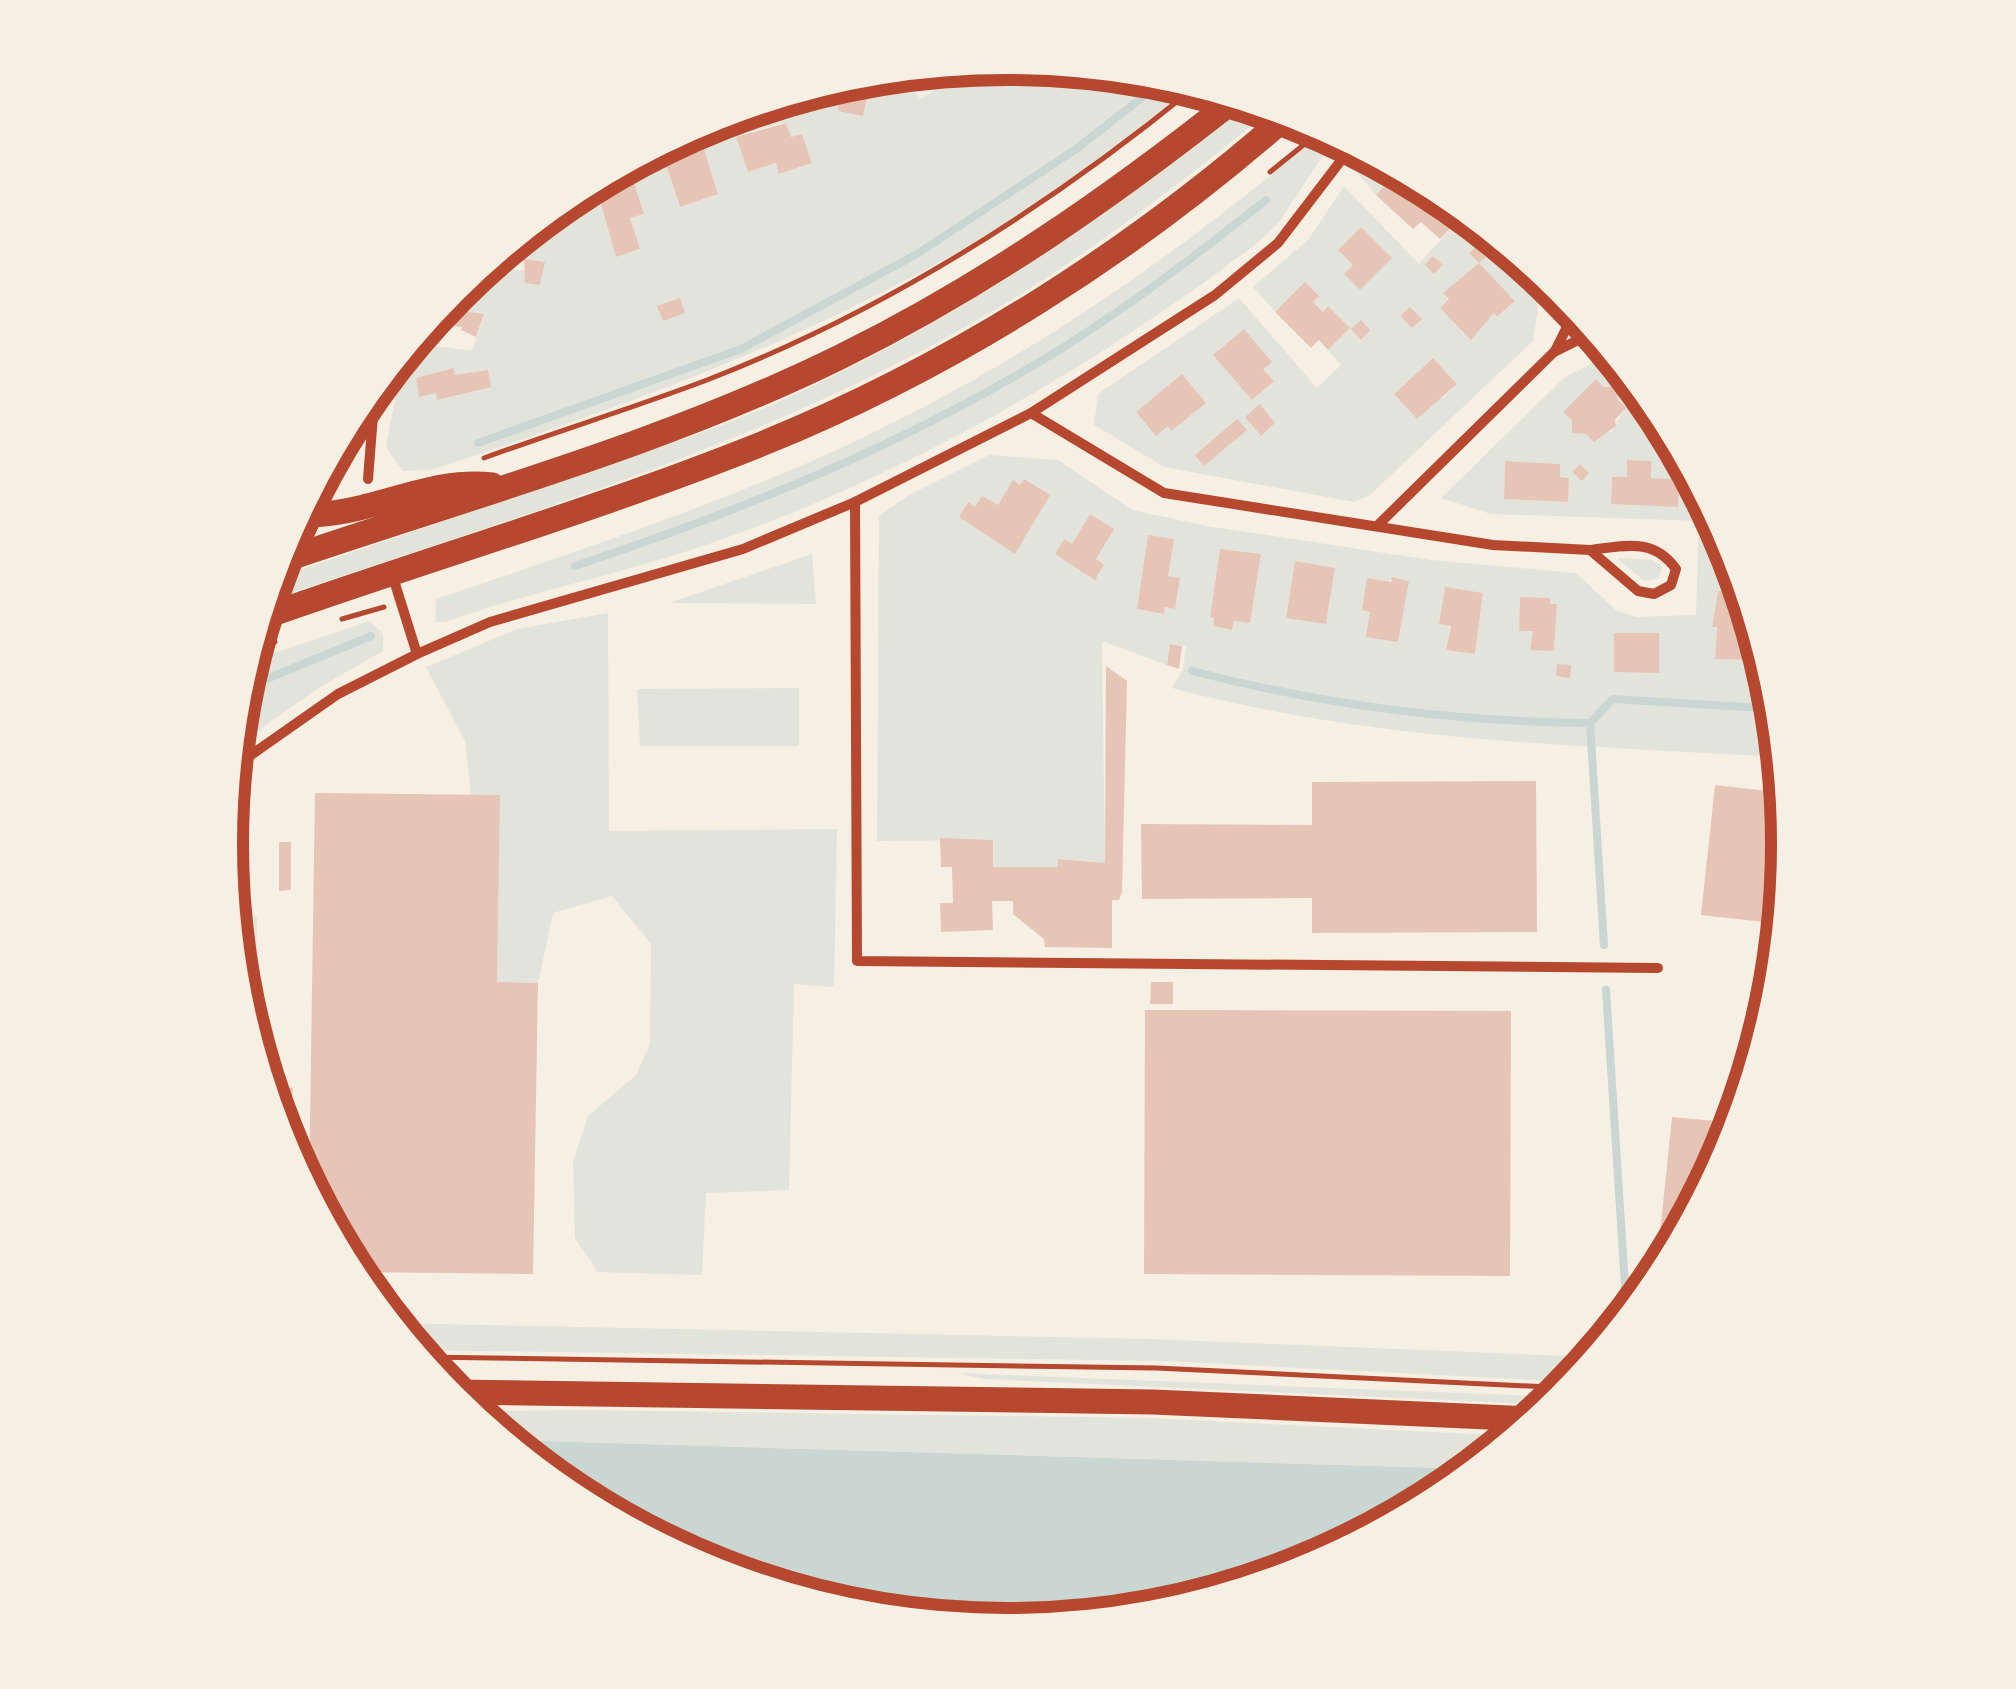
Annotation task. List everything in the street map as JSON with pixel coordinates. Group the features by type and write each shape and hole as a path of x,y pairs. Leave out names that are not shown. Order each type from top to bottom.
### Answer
{"highway":[{"path":"301,555 748,398 927,311 1081,217 1220,110"},
{"path":"280,611 652,486 767,442 957,351 1114,253 1272,128"},
{"path":"318,514 342,515 462,482 502,487"},
{"path":"475,1392 1134,1401 1513,1418"}],"street":[{"path":"249,757 338,694 490,622 743,549 855,502 1031,414 1215,295 1278,242 1343,158"},
{"path":"1554,352 1568,324"},
{"path":"1377,526 1554,352 1581,338"},
{"path":"1031,414 1164,493 1493,545 1590,550 1644,544 1664,552 1676,569 1671,585 1654,594 1638,591 1590,550"},
{"path":"368,479 372,420"},
{"path":"855,502 857,961 1658,968"},
{"path":"391,572 417,654"}],"path":[{"path":"474,462 710,379 914,282 1026,214 1179,100"},
{"path":"1270,172 1308,141"},
{"path":"327,623 401,602"},
{"path":"271,643 290,636"},
{"path":"441,1357 1156,1368 1547,1387"}],"shaded area":[{"path":"1008,80 1108,87 1176,99 1107,155 1019,215 927,269 832,317 634,400 431,470 403,471 386,447 398,384 429,345 472,351 484,315 460,311 506,268 528,271 526,283 539,285 544,262 519,258 583,209 599,199 616,257 640,249 630,218 644,214 632,179 670,159 715,138 810,106 912,87 920,99 948,83","holes":["786,123 791,137 802,134 812,163 780,174 776,163 748,172 736,137","704,149 718,194 679,206 666,165"]},
{"path":"1234,115 1256,122 1080,255 1013,299 835,394 743,434 555,505 286,594 294,572 706,431 834,376 1018,271"},
{"path":"1310,142 1327,150 1280,221 1260,241 1134,331 1002,411 865,481 723,539 435,622 436,599 734,493 832,452 963,386 1089,309"},
{"path":"1359,166 1389,181 1376,195 1355,170"},
{"path":"1344,186 1419,264 1454,225 1540,296 1533,341 1370,495 1354,502 1164,467 1094,425 1098,394 1239,298 1317,388 1341,365 1328,350 1350,328 1329,307 1323,312 1313,302 1275,312 1253,287 1308,240","holes":["1479,263 1515,301 1498,317 1494,313 1471,340 1444,293","1433,358 1457,384 1443,398 1394,394"]},
{"path":"1600,360 1670,462 1694,506 1714,552 1729,591 1718,591 1712,626 1717,627 1715,658 1749,660 1767,756 1474,738 1322,720 1172,688 1183,670 1186,646 1170,644 1167,665 1102,641 1105,863 1059,859 1058,867 993,867 992,840 877,841 879,516 909,495 989,455 1058,460 1132,510 1207,526 1431,560 1576,573 1617,611 1637,617 1696,615 1699,521 1491,514 1441,498 1565,377","holes":["1595,380 1603,387 1617,387 1618,400 1625,408 1611,432 1572,433 1572,420 1564,412","1627,461 1651,478 1679,479 1678,506 1611,504 1612,477 1627,477","1505,462 1560,464 1560,477 1569,478 1567,502 1504,499","1024,479 1015,553 959,517 967,503 975,507 982,496 998,505 1013,481 1020,485","1090,515 1113,529 1096,559 1104,564 1095,579 1055,554 1064,540 1072,544","1148,536 1168,576 1180,579 1163,614 1137,609","1220,550 1261,554 1250,623 1234,621 1232,630 1213,626 1214,618 1210,616","1295,561 1335,568 1326,624 1286,617","1393,577 1409,581 1398,642 1370,612 1363,610","1445,588 1483,593 1475,654 1446,650 1450,626 1439,623","1520,598 1550,598 1550,604 1557,605 1554,650 1530,650 1533,631 1519,631","1614,633 1659,633 1659,672 1615,672"]},
{"path":"812,554 816,604 669,603"},
{"path":"1617,558 1653,560 1662,567 1659,578 1644,581"},
{"path":"608,613 609,831 837,829 834,987 794,984 789,1190 706,1193 702,1275 598,1272 575,1238 573,1161 588,1116 636,1075 650,1044 651,944 612,896 553,913 538,983 497,982 499,795 471,795 465,741 426,667 517,629"},
{"path":"370,621 383,634 383,651 320,687 252,735 268,655"},
{"path":"799,688 799,746 640,746 637,689"},
{"path":"244,821 244,821 248,856 244,858"},
{"path":"246,909 257,918 254,972 250,944"},
{"path":"412,1323 1152,1339 1576,1356 1553,1381 1162,1361 434,1350"},
{"path":"958,1373 1537,1396 1528,1404 984,1379"},
{"path":"495,1411 1149,1418 1493,1435 1449,1468 530,1441"},
{"path":"530,1441 1449,1468 1346,1530 1254,1568 1157,1594 1108,1602 1008,1609 908,1602 859,1594 762,1568 715,1551 626,1507"}],"building":[{"path":"867,94 863,116 838,111 840,99"},
{"path":"786,123 791,137 802,134 812,163 779,174 776,163 748,172 736,137"},
{"path":"704,149 718,194 680,207 666,165"},
{"path":"632,179 644,214 630,218 640,249 616,257 599,199"},
{"path":"1389,181 1454,224 1440,239 1421,222 1413,229 1376,195"},
{"path":"1361,227 1392,258 1360,290 1344,274 1353,265 1338,250"},
{"path":"1480,243 1490,253 1479,263 1469,253"},
{"path":"1433,256 1443,265 1434,274 1425,265"},
{"path":"524,259 545,262 540,285 525,283"},
{"path":"1479,263 1515,301 1497,317 1494,313 1471,340 1440,308 1449,299 1443,293"},
{"path":"1305,282 1319,296 1313,302 1323,312 1328,306 1350,328 1328,350 1319,340 1311,348 1275,312"},
{"path":"680,298 685,313 663,321 657,306"},
{"path":"1410,307 1422,319 1412,328 1400,316"},
{"path":"460,311 484,314 476,337 461,330 462,327 447,325"},
{"path":"1361,320 1370,330 1361,340 1351,329"},
{"path":"1244,329 1272,362 1263,369 1274,381 1252,400 1213,355"},
{"path":"1433,358 1457,384 1417,419 1394,394"},
{"path":"454,368 455,375 488,370 491,387 437,400 436,393 419,397 416,378"},
{"path":"1182,374 1206,403 1171,431 1168,426 1156,436 1136,412"},
{"path":"1596,379 1603,387 1617,387 1618,400 1626,408 1615,420 1616,426 1594,442 1586,434 1572,433 1572,420 1563,412"},
{"path":"1260,404 1275,423 1261,436 1245,417"},
{"path":"1237,419 1247,430 1204,466 1195,455"},
{"path":"1627,460 1651,461 1651,478 1679,479 1678,507 1611,504 1612,477 1627,477"},
{"path":"1505,461 1560,464 1560,477 1569,478 1568,502 1504,499"},
{"path":"1580,464 1589,473 1582,481 1572,472"},
{"path":"1024,479 1050,495 1015,554 959,517 968,502 975,507 982,496 998,505 1013,480 1020,485"},
{"path":"1090,514 1114,529 1096,559 1104,564 1095,580 1055,554 1064,539 1072,544"},
{"path":"1148,535 1174,539 1168,576 1180,578 1175,609 1165,607 1164,614 1137,609"},
{"path":"1220,549 1261,554 1250,623 1234,621 1232,630 1213,626 1214,618 1210,617"},
{"path":"1295,561 1335,568 1326,624 1286,618"},
{"path":"1392,577 1409,581 1398,642 1366,637 1370,612 1362,610 1367,578 1391,582"},
{"path":"1445,587 1483,593 1475,654 1446,650 1451,626 1439,624"},
{"path":"1718,591 1729,591 1749,660 1715,659 1717,627 1712,627"},
{"path":"1520,597 1550,598 1550,604 1557,604 1554,651 1530,650 1533,631 1519,631"},
{"path":"1614,633 1659,633 1659,673 1614,672"},
{"path":"1170,644 1182,646 1179,669 1167,665"},
{"path":"1557,664 1571,665 1570,678 1556,676"},
{"path":"1106,666 1127,681 1122,892 1119,900 1112,900 1112,948 1045,947 1044,939 1013,914 1013,901 992,901 993,930 941,932 940,903 953,903 952,867 941,867 940,838 993,840 993,867 1058,867 1058,859 1105,863"},
{"path":"1536,781 1537,932 1312,933 1312,898 1142,899 1141,824 1312,825 1312,782"},
{"path":"1715,785 1771,791 1768,922 1701,915"},
{"path":"315,793 500,795 497,982 538,983 533,1274 374,1272 346,1227 310,1154"},
{"path":"279,842 291,842 291,890 279,891"},
{"path":"1151,982 1173,982 1173,1004 1150,1004"},
{"path":"1145,1010 1511,1011 1510,1276 1144,1274"},
{"path":"283,1087 293,1088 290,1107"},
{"path":"1672,1117 1720,1121 1694,1183 1665,1235 1660,1234"}],"waterway":[{"path":"478,443 741,349 917,254 1076,149 1147,93"},
{"path":"575,566 797,483 958,408 1109,317 1266,200"},
{"path":"262,681 371,636"},
{"path":"1192,671 1290,693 1390,709 1489,719 1590,723 1604,945"},
{"path":"1590,723 1613,699 1760,708"},
{"path":"1606,990 1626,1295"}]}
